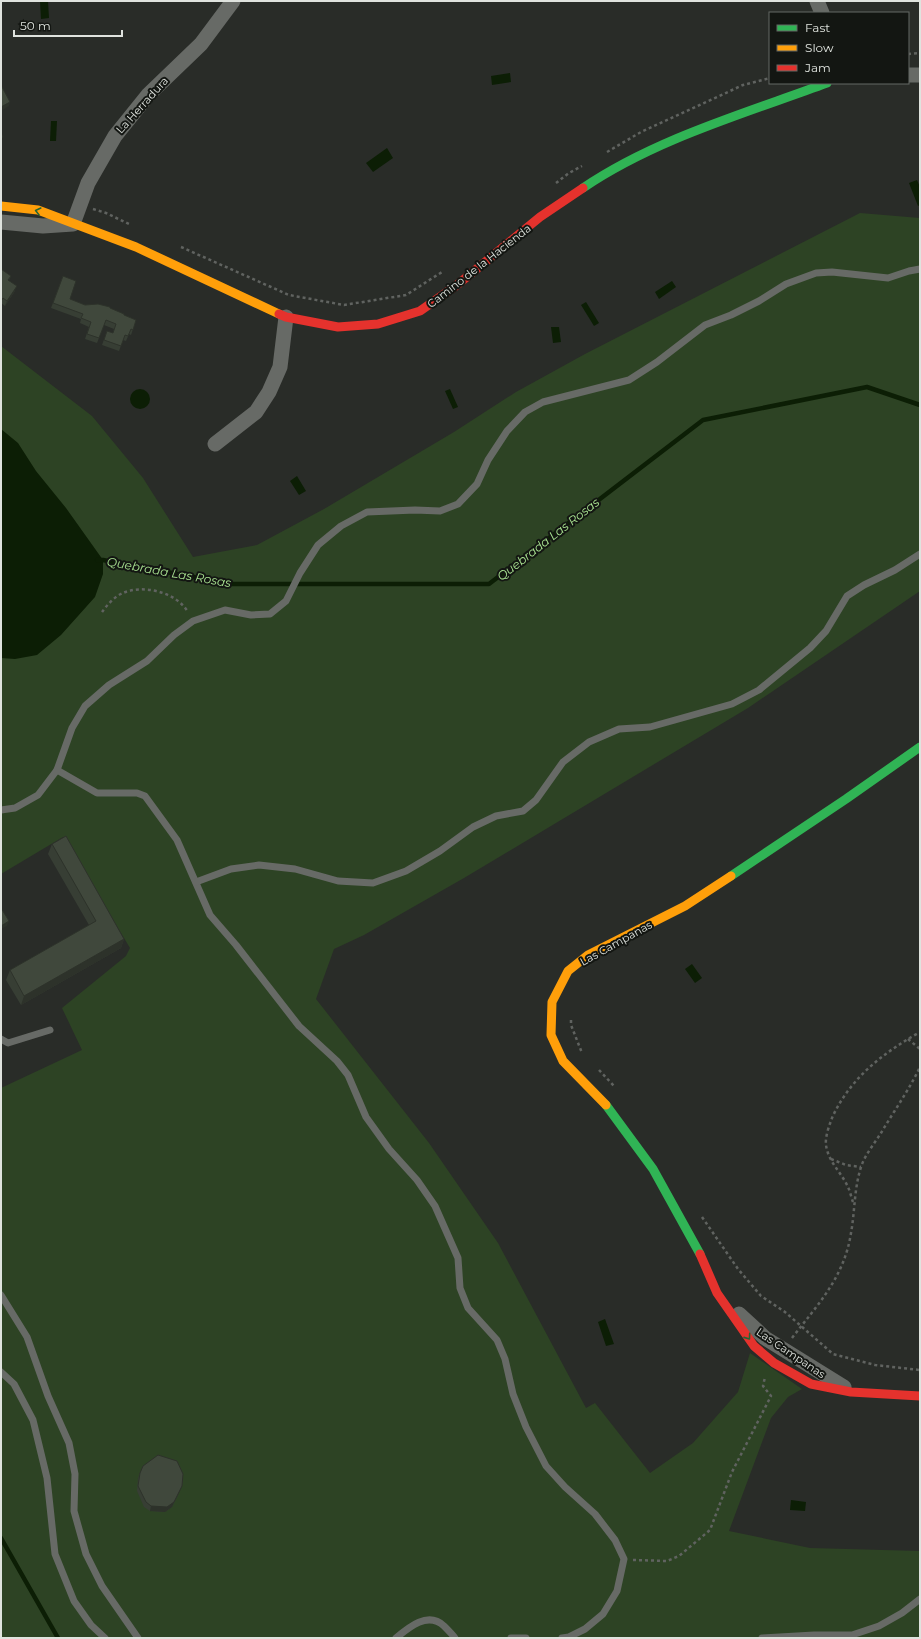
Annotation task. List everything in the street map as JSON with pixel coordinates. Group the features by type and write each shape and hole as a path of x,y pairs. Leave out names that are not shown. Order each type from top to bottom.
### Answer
{"street":[{"name":"La Herradura","path":"73,224 88,182 115,136 148,95 201,44 233,1"},
{"path":"817,1 822,12"},
{"path":"909,75 920,75"},
{"name":"Camino de la Hacienda","path":"1,206 38,210 136,247 286,317 338,327 378,324 420,311 457,285 540,217 599,177 676,138 824,84"},
{"name":"Camino de la Hacienda","path":"1,222 43,226 73,224"},
{"path":"215,444 256,412 269,392 280,367 286,317"},
{"name":"Las Campanas","path":"920,747 846,799 685,906 588,955 568,971 552,1002 551,1035 563,1061 604,1102 653,1169 697,1246 717,1293 754,1346 774,1363 811,1384 851,1392 920,1396"},
{"name":"Las Campanas","path":"717,1293 765,1338 851,1392"}],"lane":[{"path":"1,810 15,808 38,795 56,770 72,728 85,706 109,685 147,661 174,635 193,621 225,610 251,615 270,614 286,601 300,573 318,545 340,526 367,512 415,510 440,511 458,504 477,484 488,460 507,431 525,412 543,402 628,380 657,362 705,325 731,315 759,301 786,284 816,273 832,272 888,278 920,269"},
{"path":"196,882 231,869 259,865 295,870 338,881 373,883 406,871 440,851 473,826 496,816 523,811 536,800 563,762 589,742 619,729 650,726 726,706 759,690 810,648 826,631 847,596 864,585 895,570 920,554"},
{"path":"56,770 97,793 137,793 145,796 178,840 210,915 236,945 299,1026 337,1060 348,1075 366,1118 389,1149 417,1180 435,1206 458,1258 460,1288 468,1308 496,1340 505,1359 513,1394 526,1427 546,1466 565,1487 595,1514 614,1540 624,1559 617,1591 603,1614 585,1629 569,1637 562,1638"},
{"path":"1,1039 8,1043 50,1030"},
{"path":"1,1295 26,1337 48,1396 69,1443 75,1474 74,1511 86,1554 102,1586 138,1638"},
{"path":"1,1372 14,1384 33,1420 47,1478 55,1554 74,1601 91,1626 105,1638"},
{"path":"762,1638 814,1635 852,1635 879,1626 902,1613 920,1599"},
{"path":"396,1638 419,1622 430,1620 443,1625 455,1638"},
{"path":"511,1638 526,1638"}],"path":[{"path":"909,54 920,54"},
{"path":"602,155 641,132 743,85 769,78"},
{"path":"552,186 568,173 588,162"},
{"path":"80,206 106,213 133,226"},
{"path":"180,246 289,295 344,305 406,295 443,272"},
{"path":"102,612 108,604 122,593 144,589 166,594 185,607 193,621"},
{"path":"570,1017 571,1025 580,1050 585,1056"},
{"path":"854,1204 848,1185 830,1159 826,1144 829,1126 838,1104 869,1066 890,1049 920,1032"},
{"path":"908,1039 920,1049"},
{"path":"595,1067 616,1087"},
{"path":"783,1350 827,1294 842,1266 851,1234 854,1204 861,1166 910,1088 920,1067"},
{"path":"830,1159 846,1165 861,1166"},
{"path":"700,1215 738,1269 761,1296 785,1312 833,1354 875,1365 920,1370"},
{"path":"624,1559 667,1561 680,1556 710,1530 732,1472 771,1396 763,1386 767,1371 774,1363"}],"shaded area":[{"path":"40,1 48,1 49,18 41,19"},
{"path":"510,73 511,82 492,85 491,76"},
{"path":"51,121 57,121 56,141 50,141"},
{"path":"387,148 393,158 373,172 366,163"},
{"path":"917,180 920,187 920,205 918,206 909,183"},
{"path":"860,213 920,218 920,591 748,708 464,878 364,935 334,949 316,999 429,1143 498,1243 586,1408 595,1403 650,1473 693,1443 738,1392 750,1353 802,1389 788,1397 771,1418 729,1531 810,1548 920,1551 920,1638 1,1638 1,1088 82,1050 62,1008 126,956 130,948 63,837 1,874 1,346 92,416 143,478 193,557 257,545 324,509 454,432 516,392 585,354"},
{"path":"672,281 676,287 659,299 655,292"},
{"path":"586,302 599,323 594,326 581,305"},
{"path":"551,327 559,327 561,342 553,343"},
{"path":"140,389 147,392 150,399 147,406 140,409 133,406 130,399 133,392"},
{"path":"450,389 458,407 453,409 445,391"},
{"path":"1,429 18,443 36,471 66,508 103,560 103,574 95,597 61,635 37,655 15,659 1,658"},
{"path":"297,476 306,491 299,495 290,481"},
{"path":"692,964 702,978 695,983 685,969"},
{"path":"605,1319 614,1344 606,1346 598,1322"},
{"path":"791,1500 806,1502 805,1511 790,1510"}],"building":[{"path":"1,85 10,102 1,107"},
{"path":"1,269 11,276 8,280 17,286 7,301 3,298 1,301"},
{"path":"63,276 76,281 70,299 85,305 98,304 110,307 136,320 133,330 131,329 128,336 125,335 121,346 104,340 107,331 113,333 116,324 106,320 99,338 87,334 91,322 81,318 83,314 53,303"},
{"path":"66,836 124,939 24,996 10,970 96,921 52,844"},
{"path":"1,908 9,921 1,926"},
{"path":"158,1455 177,1461 183,1474 182,1486 174,1502 167,1507 151,1506 146,1502 138,1486 140,1473 143,1466"}],"waterway":[{"name":"Quebrada Las Rosas","path":"97,560 230,584 489,584 703,420 867,387 920,405"},
{"path":"1,1538 58,1638"}],"traffic: fast":[{"path":"583,188 640,155 670,141 733,116 824,84"},
{"path":"731,876 846,799 920,747"},
{"path":"606,1105 653,1169 700,1254"}],"traffic: slow":[{"path":"1,206 38,210 136,247 279,314"},
{"path":"606,1105 563,1061 551,1035 552,1002 568,971 588,955 685,906 731,876"}],"traffic: jam":[{"path":"279,314 286,317 338,327 378,324 420,311 457,285 540,217 583,188"},
{"path":"700,1254 717,1293 754,1346 774,1363 811,1384 851,1392 920,1396"}]}
